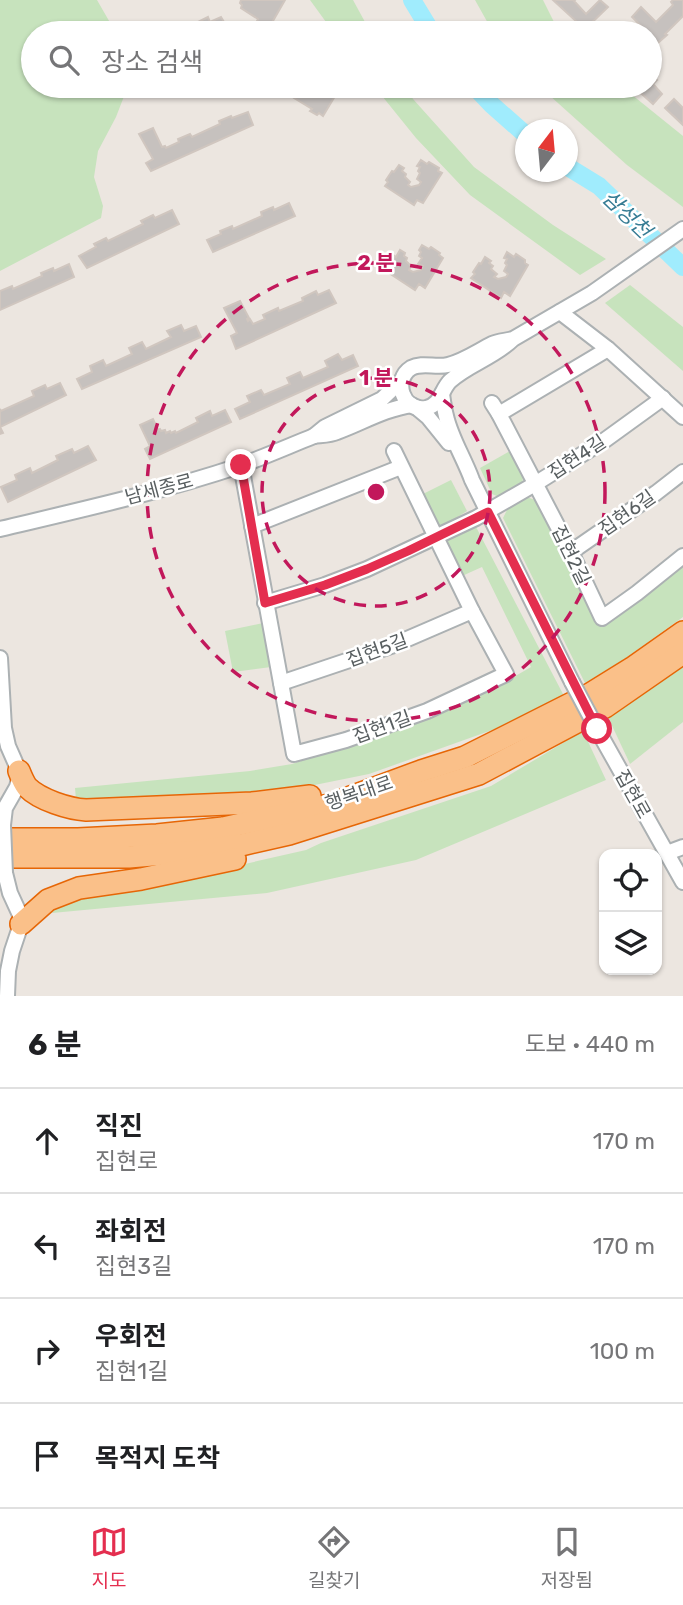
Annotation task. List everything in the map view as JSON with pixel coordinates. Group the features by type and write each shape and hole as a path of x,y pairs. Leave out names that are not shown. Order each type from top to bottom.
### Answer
{"highway":[{"name":"행복대로","path":"1,832 78,839 157,835 223,828 329,805 465,757 590,694 683,632"},
{"name":"행복대로","path":"2,865 199,851 289,834 479,774 605,707 683,653"},
{"path":"17,768 27,786 72,810 252,803 305,797 421,771"},
{"path":"20,928 48,900 79,888 141,879 308,843 434,801 479,774"}],"street":[{"path":"513,340 495,343 447,365 415,366 402,380 404,399 414,406 430,407 437,402 450,382 561,312 683,229"},
{"path":"561,312 608,349 683,417"},
{"name":"집현2길","path":"608,349 495,408 571,552 602,618 683,556"},
{"path":"430,366 441,376 444,383 443,392"},
{"name":"남세종로","path":"314,436 325,427 382,399 402,380"},
{"name":"집현로","path":"443,392 445,415 472,480 572,682 683,882"},
{"name":"집현4길","path":"265,603 367,569 488,512 605,440 663,398"},
{"name":"집현로","path":"414,406 439,430 472,480"},
{"name":"남세종로","path":"0,529 196,479 241,465 314,436 334,433 383,412 414,406"},
{"name":"집현1길","path":"241,465 294,754 346,740 415,716 506,674 472,611 394,451"},
{"path":"252,526 401,467"},
{"name":"집현6길","path":"571,552 683,472"},
{"name":"집현5길","path":"281,683 391,646 472,611"},
{"path":"0,658 4,728 19,779 17,788 5,808 1,832 2,865 21,917 8,971 7,996"},
{"path":"0,754 10,758 17,768"},
{"path":"667,853 683,848"},
{"path":"0,944 8,942 20,928"}],"green space":[{"path":"0,0 97,0 109,21 21,21 21,98 123,98 98,151 94,177 103,206 101,218 0,271"},
{"path":"310,0 353,0 364,21 325,21"},
{"path":"475,0 543,0 554,21 487,21"},
{"path":"384,98 412,98 474,167 553,225 606,259 580,275 470,195 416,138"},
{"path":"552,98 636,98 683,136 683,207 627,165"},
{"path":"630,285 683,327 683,371 605,303"},
{"path":"510,451 523,477 522,486 499,497 492,494 480,468"},
{"path":"451,480 467,511 443,526 436,524 421,495"},
{"path":"527,497 535,500 598,625 683,564 683,617 623,660 585,683 503,518 508,508"},
{"path":"475,525 564,696 509,724 369,774 270,794 76,800 75,788 250,771 292,764 397,730 531,667 482,567 462,576 447,545 449,537"},
{"path":"263,623 271,667 233,672 225,631"},
{"path":"683,666 683,722 630,764 608,717"},
{"path":"583,731 606,780 416,860 267,893 52,913 57,906 87,893 179,879 306,850 491,786"}],"building":[{"path":"241,0 285,0 273,21 257,21 258,19 241,8"},
{"path":"553,0 575,0 586,14 600,0 608,7 593,21 576,21"},
{"path":"683,0 683,16 662,39 662,21 657,21 673,5 671,2"},
{"path":"641,7 655,21 636,21 632,17"},
{"path":"294,98 334,98 323,116 310,111 312,109"},
{"path":"646,98 658,98 653,104"},
{"path":"674,99 683,108 683,125 665,108"},
{"path":"248,112 253,125 151,171 146,163 153,159 139,134 153,128 162,147 166,148 179,142 178,139 190,134 192,137 220,124 219,121"},
{"path":"421,160 439,168 438,171 442,173 423,203 417,200 414,205 385,186 392,171 399,165 404,168 402,171 410,182 408,185 419,185 421,182 417,179 420,167 417,166"},
{"path":"289,203 295,216 213,252 207,240 221,234 220,231 232,226 233,229 262,216 261,212"},
{"path":"172,210 179,224 87,268 79,256 106,238 108,241 143,224 141,221 153,215 155,218"},
{"path":"422,245 429,249 431,247 443,258 425,288 419,284 415,290 386,271 393,255 396,257 400,250 405,253 406,261 411,266 409,270 421,270 423,266 418,264 422,258 419,256 419,250"},
{"path":"507,252 514,257 516,254 528,265 510,296 504,292 501,298 471,278 485,257 491,261 491,269 497,274 494,277 506,277 508,274 504,271 507,259 504,258"},
{"path":"69,264 74,277 0,310 0,291 12,286 13,289 42,276 41,273"},
{"path":"329,290 336,303 236,349 231,336 237,333 224,308 240,301 248,321 250,319 253,324 265,319 263,315 303,301 302,298 316,291 318,295"},
{"path":"181,325 184,331 196,326 201,337 82,389 77,379 92,372 90,366 103,360 106,366 132,354 129,348 142,342 146,349 171,337 167,331"},
{"path":"338,354 342,360 353,355 358,366 240,419 235,409 250,402 247,396 261,390 264,395 290,384 287,378 300,372 303,378 328,367 325,361"},
{"path":"60,383 66,395 0,427 0,409 1,411 34,396 32,391 45,385 47,389"},
{"path":"225,410 231,422 150,459 145,449 150,446 140,425 153,419 158,430 176,433 198,422 196,418 210,411 212,416"},
{"path":"88,446 96,460 8,502 1,487 17,480 15,475 30,468 32,473 58,460 56,456 72,449 74,453"}],"waterway":[{"name":"삼성천","path":"412,0 425,21"},
{"name":"삼성천","path":"485,98 515,125"},
{"name":"삼성천","path":"578,173 599,186 683,267"}],"route":[{"path":"241,465 265,603 367,569 488,512 597,729"}]}
